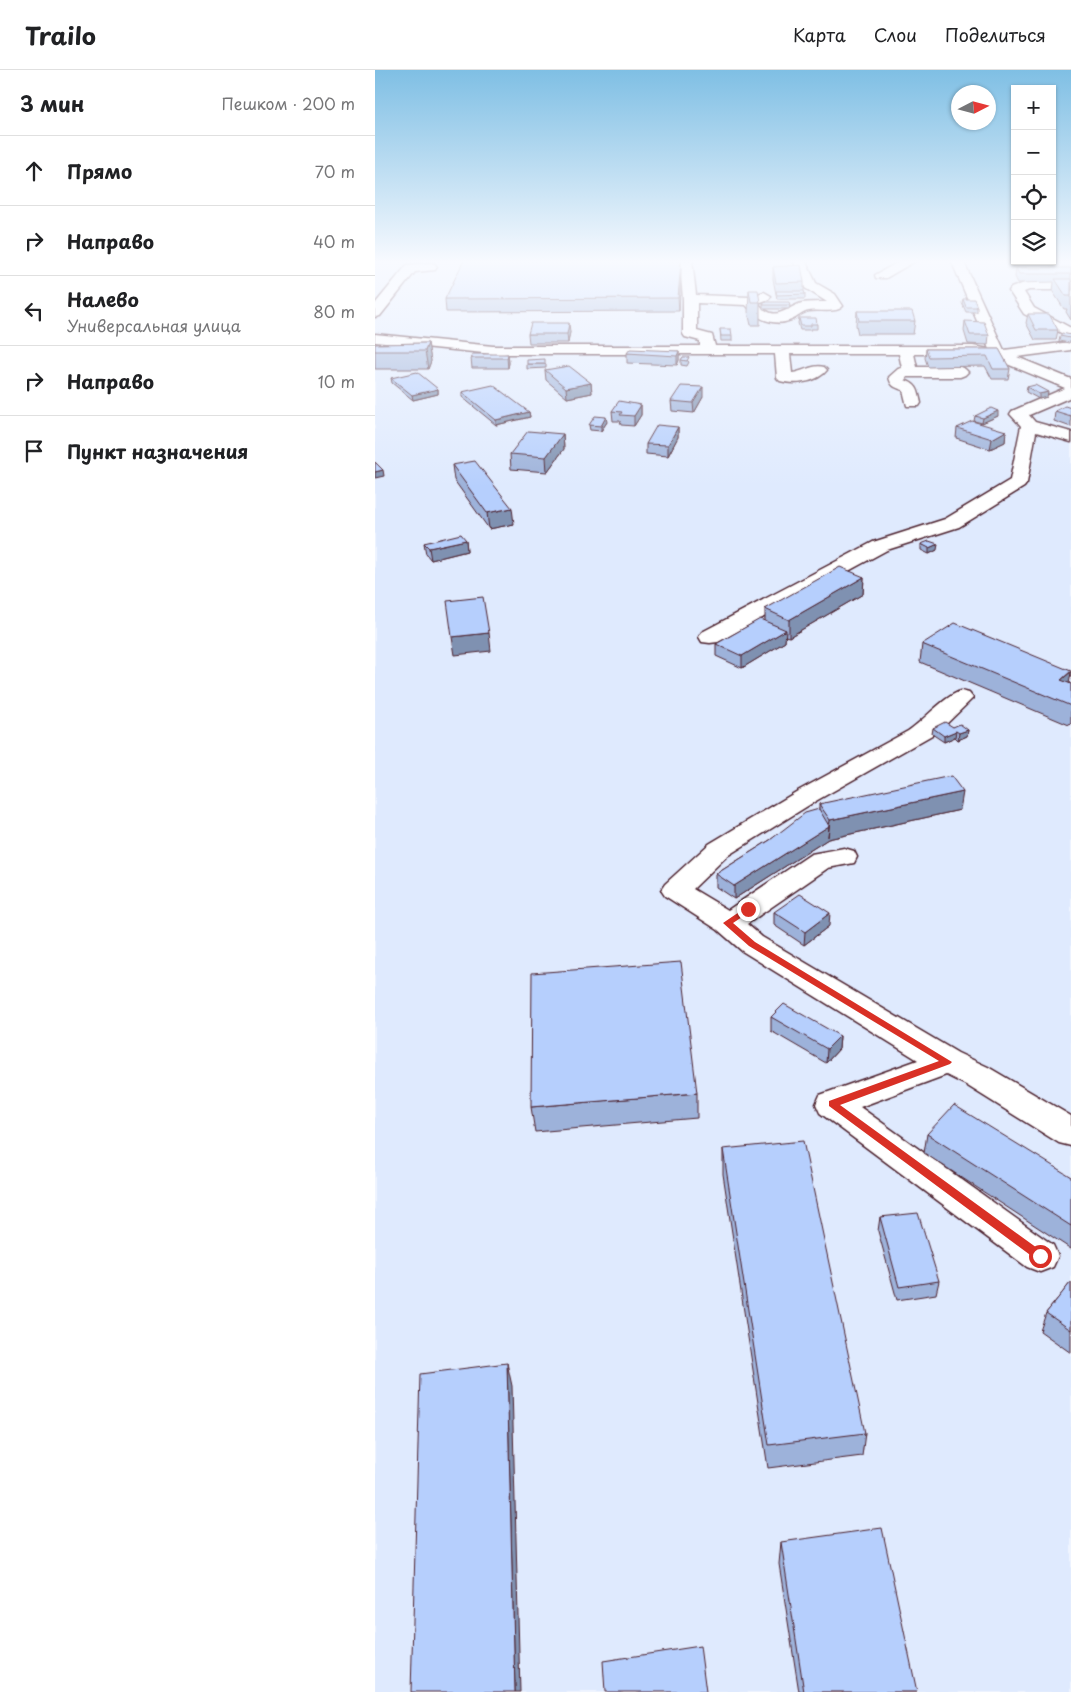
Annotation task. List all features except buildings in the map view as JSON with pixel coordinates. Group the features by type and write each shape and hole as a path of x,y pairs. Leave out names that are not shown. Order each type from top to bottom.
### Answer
{"street":[{"path":"697,336 707,338 708,350"},
{"path":"990,336 999,355"},
{"path":"375,338 493,350 973,350 999,355 1071,385"},
{"path":"999,355 1071,346"},
{"path":"905,350 911,372"},
{"path":"782,351 785,378 805,377 819,370"},
{"path":"913,403 910,387 898,383 897,377 903,372 960,372"},
{"path":"1071,391 1018,414 1029,425 1071,437"},
{"path":"1039,405 1063,412"},
{"path":"710,637 880,546 952,523 1017,483 1026,448 1029,425"},
{"path":"961,698 931,726 916,736 805,797 718,850 675,890 727,923 752,944 947,1062 977,1076 1071,1133"},
{"path":"727,923 821,860 844,857"},
{"path":"947,1062 832,1104 1040,1256"}],"shaded area":[{"path":"383,336 1071,336 1071,382 1008,349 998,346 501,346"},
{"path":"375,342 491,353 973,350 1071,388 1071,1692 375,1692"}],"route":[{"path":"748,909 727,923 752,944 947,1062 832,1104 1040,1256"}]}
